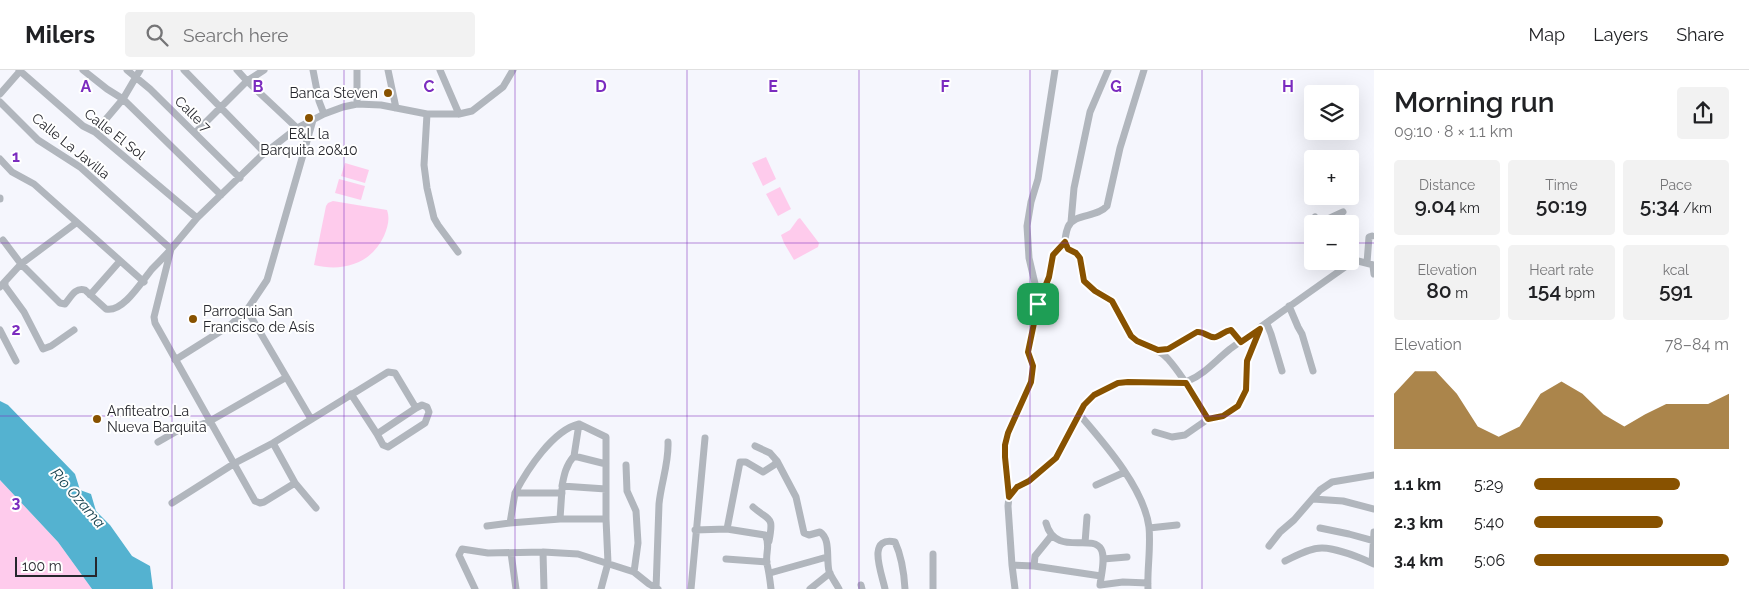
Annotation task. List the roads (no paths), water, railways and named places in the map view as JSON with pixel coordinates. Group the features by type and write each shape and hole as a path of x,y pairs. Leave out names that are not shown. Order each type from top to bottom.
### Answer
{"street":[{"path":"83,70 107,90 123,99 221,195"},
{"name":"Calle 7","path":"127,70 150,88 240,178"},
{"path":"95,132 123,99 140,70"},
{"path":"184,70 265,153"},
{"path":"237,70 246,81 297,128"},
{"path":"195,133 246,81 264,70"},
{"path":"314,70 319,101 324,114"},
{"path":"357,70 357,104"},
{"path":"388,70 396,108"},
{"path":"440,70 459,114"},
{"path":"2,240 21,264 62,304 65,304 78,290 85,290 106,309 113,310 144,282 150,271 221,195 265,153 297,128 324,114 357,104 396,108 427,114 472,112 503,87 513,70"},
{"path":"1038,304 1028,249 1027,226 1031,202 1038,179 1055,70"},
{"path":"1108,70 1090,112 1074,188 1071,222 1067,229 1065,242 1068,249 1076,253 1080,258 1084,281 1095,291 1112,301 1131,336 1137,341 1158,350 1168,358 1208,419"},
{"path":"1071,222 1100,213 1106,206 1120,148 1144,70"},
{"path":"0,94 20,71"},
{"name":"Calle El Sol","path":"20,71 83,126 95,132 198,218"},
{"name":"Calle La Javilla","path":"0,102 38,140 80,167 171,249"},
{"path":"427,114 424,165 429,196 434,218 458,252"},
{"path":"175,360 229,326 247,310 267,280 313,120"},
{"path":"0,159 12,172 34,184 144,282"},
{"path":"1338,215 1343,212"},
{"path":"74,330 51,346 43,349 24,312 2,285 21,264 76,223"},
{"path":"1372,236 1369,237 1371,265 1374,274"},
{"path":"1015,589 1005,445 1008,433 1031,382 1033,366 1028,352 1038,304 1049,277 1053,255 1065,242"},
{"path":"171,249 154,317 155,323 255,500 260,503 264,502 295,483"},
{"path":"90,295 120,261"},
{"path":"1359,261 1371,265"},
{"path":"1009,497 1017,487 1029,481 1056,458 1084,405 1094,395 1118,383 1186,383 1200,375 1337,270"},
{"path":"1289,306 1302,334 1313,371"},
{"path":"247,310 310,419"},
{"path":"1266,324 1282,370"},
{"path":"1154,432 1172,437 1185,435 1208,419 1223,416 1238,406 1246,390 1247,361 1260,329"},
{"path":"0,330 16,361"},
{"path":"1158,350 1168,349 1202,331 1216,337 1226,330 1231,330 1241,342"},
{"path":"172,503 235,463 272,443 388,372 394,372 416,408"},
{"path":"158,442 184,427 198,426 210,421 285,378"},
{"path":"352,394 376,434 383,445 388,446 425,423 429,412 427,407 422,405 416,408 376,434"},
{"path":"1046,523 1052,535 1058,540 1085,543 1101,548 1103,559 1100,587 1124,582 1148,586 1149,528 1146,516 1125,472 1079,414"},
{"path":"560,519 563,475 574,456 579,424"},
{"path":"510,523 515,493 524,475 545,449 564,430 579,424 606,437 608,563 601,589"},
{"path":"691,589 705,438"},
{"path":"657,589 659,504 667,462 668,442"},
{"path":"272,443 295,483 316,508"},
{"path":"755,446 770,453 777,460 796,497 804,533 809,535 820,532 824,535 830,573 840,589"},
{"path":"574,456 606,464"},
{"path":"727,529 740,462 746,462 763,472 774,465 777,460"},
{"path":"626,465 628,491 636,511 638,542 634,572"},
{"path":"1096,485 1125,472"},
{"path":"1270,546 1280,532 1294,520 1320,490 1332,482 1374,475"},
{"path":"515,493 606,488"},
{"path":"1313,499 1343,501 1374,509"},
{"path":"753,507 765,515 770,520 772,526 766,562 770,573 771,589"},
{"path":"1085,543 1087,517"},
{"path":"487,526 560,519 606,519"},
{"path":"1149,528 1177,525"},
{"path":"1320,528 1374,541"},
{"path":"696,530 727,529 765,535 769,541"},
{"path":"1285,561 1299,554 1322,548 1342,552 1373,563 1374,532"},
{"path":"1034,566 1035,556 1052,535"},
{"path":"885,589 878,547 890,541 895,542 899,549 905,589"},
{"path":"475,589 459,555 460,551 465,548 488,554 543,552 578,554 634,572 657,589"},
{"path":"543,552 544,589"},
{"path":"510,553 516,589"},
{"path":"933,554 933,589"},
{"path":"770,573 827,557"},
{"path":"1103,559 1127,557"},
{"path":"726,559 766,562"},
{"path":"1012,565 1034,566 1101,576"},
{"path":"810,589 830,573"}],"water":[{"name":"Río Ozama","path":"0,401 8,405 75,474 80,490 91,494 96,511 110,525 132,556 150,566 153,589 92,589 58,542 0,480"}],"place":[{"name":"Banca Steven","path":"388,93"},
{"name":"E&L la Barquita 20&10","path":"309,118"},
{"name":"Parroquia San Francisco de Asís","path":"193,319"},
{"name":"Anfiteatro La Nueva Barquita","path":"97,419"}]}
